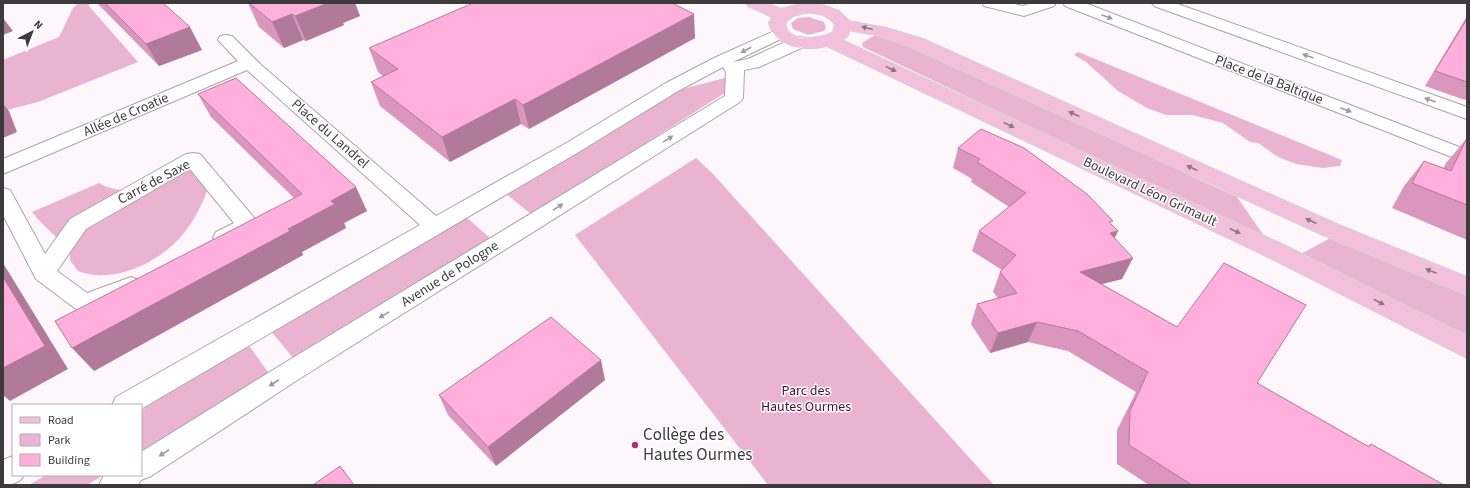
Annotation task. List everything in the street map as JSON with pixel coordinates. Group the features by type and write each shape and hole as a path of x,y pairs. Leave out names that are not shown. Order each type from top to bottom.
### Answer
{"main road":[{"path":"754,3 776,13 780,25 786,37 800,42 816,43 830,41 841,34 843,25 841,20 832,13 808,6 795,10 780,25"},
{"path":"843,25 872,29 917,43 1331,230 1467,286"},
{"name":"Boulevard Léon Grimault","path":"830,41 1285,255 1467,348"}],"street":[{"path":"990,3 1024,11 1048,3"},
{"name":"Place de la Baltique","path":"1071,3 1467,157"},
{"path":"1160,3 1467,113"},
{"path":"127,404 575,146 672,87 698,74 780,25"},
{"name":"Place du Landrel","path":"226,40 249,63 435,227"},
{"path":"698,74 753,63 800,42"},
{"name":"Allée de Croatie","path":"3,167 249,63"},
{"name":"Avenue de Pologne","path":"142,466 290,372 734,98 735,67"},
{"name":"Carré de Saxe","path":"44,273 78,224 193,159 248,225 206,247"},
{"path":"3,195 44,273 84,303 136,284 150,276"},
{"path":"3,475 12,470"},
{"path":"113,485 127,476"}],"green space":[{"path":"79,3 93,3 88,5 138,62 38,102 3,111 3,60 59,37 73,8"},
{"path":"809,17 824,22 826,28 824,31 808,35 793,29 791,23 798,18"},
{"path":"875,35 892,37 1118,138 1191,176 1237,197 1267,240 863,47 862,43"},
{"path":"1078,52 1342,160 1340,166 1323,168 1296,164 1278,157 1258,143 1250,142 1223,123 1192,115 1166,115 1147,108 1118,91 1086,62 1074,55"},
{"path":"732,76 728,91 532,215 505,193 679,90"},
{"name":"Parc des Hautes Ourmes","path":"696,158 712,173 994,485 768,485 575,235"},
{"path":"190,170 196,170 210,182 196,215 184,233 163,253 136,268 121,273 92,275 78,271 70,260 70,250 32,212 99,183 111,188 123,190 134,189"},
{"path":"465,216 491,239 294,359 270,330"},
{"path":"1332,237 1467,290 1467,341 1301,254"},
{"path":"248,344 270,375 142,452 142,410 166,393"},
{"path":"44,476 102,476 87,485 29,485"}],"building":[{"path":"105,3 163,3 190,27 146,44"},
{"path":"249,3 328,3 295,16 292,14 272,22"},
{"path":"473,3 672,3 694,14 523,105 515,99 442,137 371,82 398,69 369,48"},
{"path":"1467,19 1467,82 1435,71"},
{"path":"236,78 356,187 331,201 335,204 288,229 290,231 72,348 55,321 302,194 198,94"},
{"path":"981,129 1024,148 1087,194 1113,221 1109,222 1118,231 1110,233 1133,258 1080,272 1177,327 1224,263 1306,305 1257,383 1369,447 1371,444 1444,485 1192,485 1129,445 1130,411 1148,372 1078,331 1037,322 998,333 977,304 1017,293 1000,272 1016,255 979,231 1026,193 977,162 980,159 958,148"},
{"path":"1467,138 1467,205 1412,183 1424,161 1451,171"},
{"path":"3,277 45,346 3,368"},
{"path":"551,317 601,360 488,447 439,395"},
{"path":"340,466 354,485 313,485"}],"place":[{"name":"Collège des Hautes Ourmes","path":"635,445"}]}
